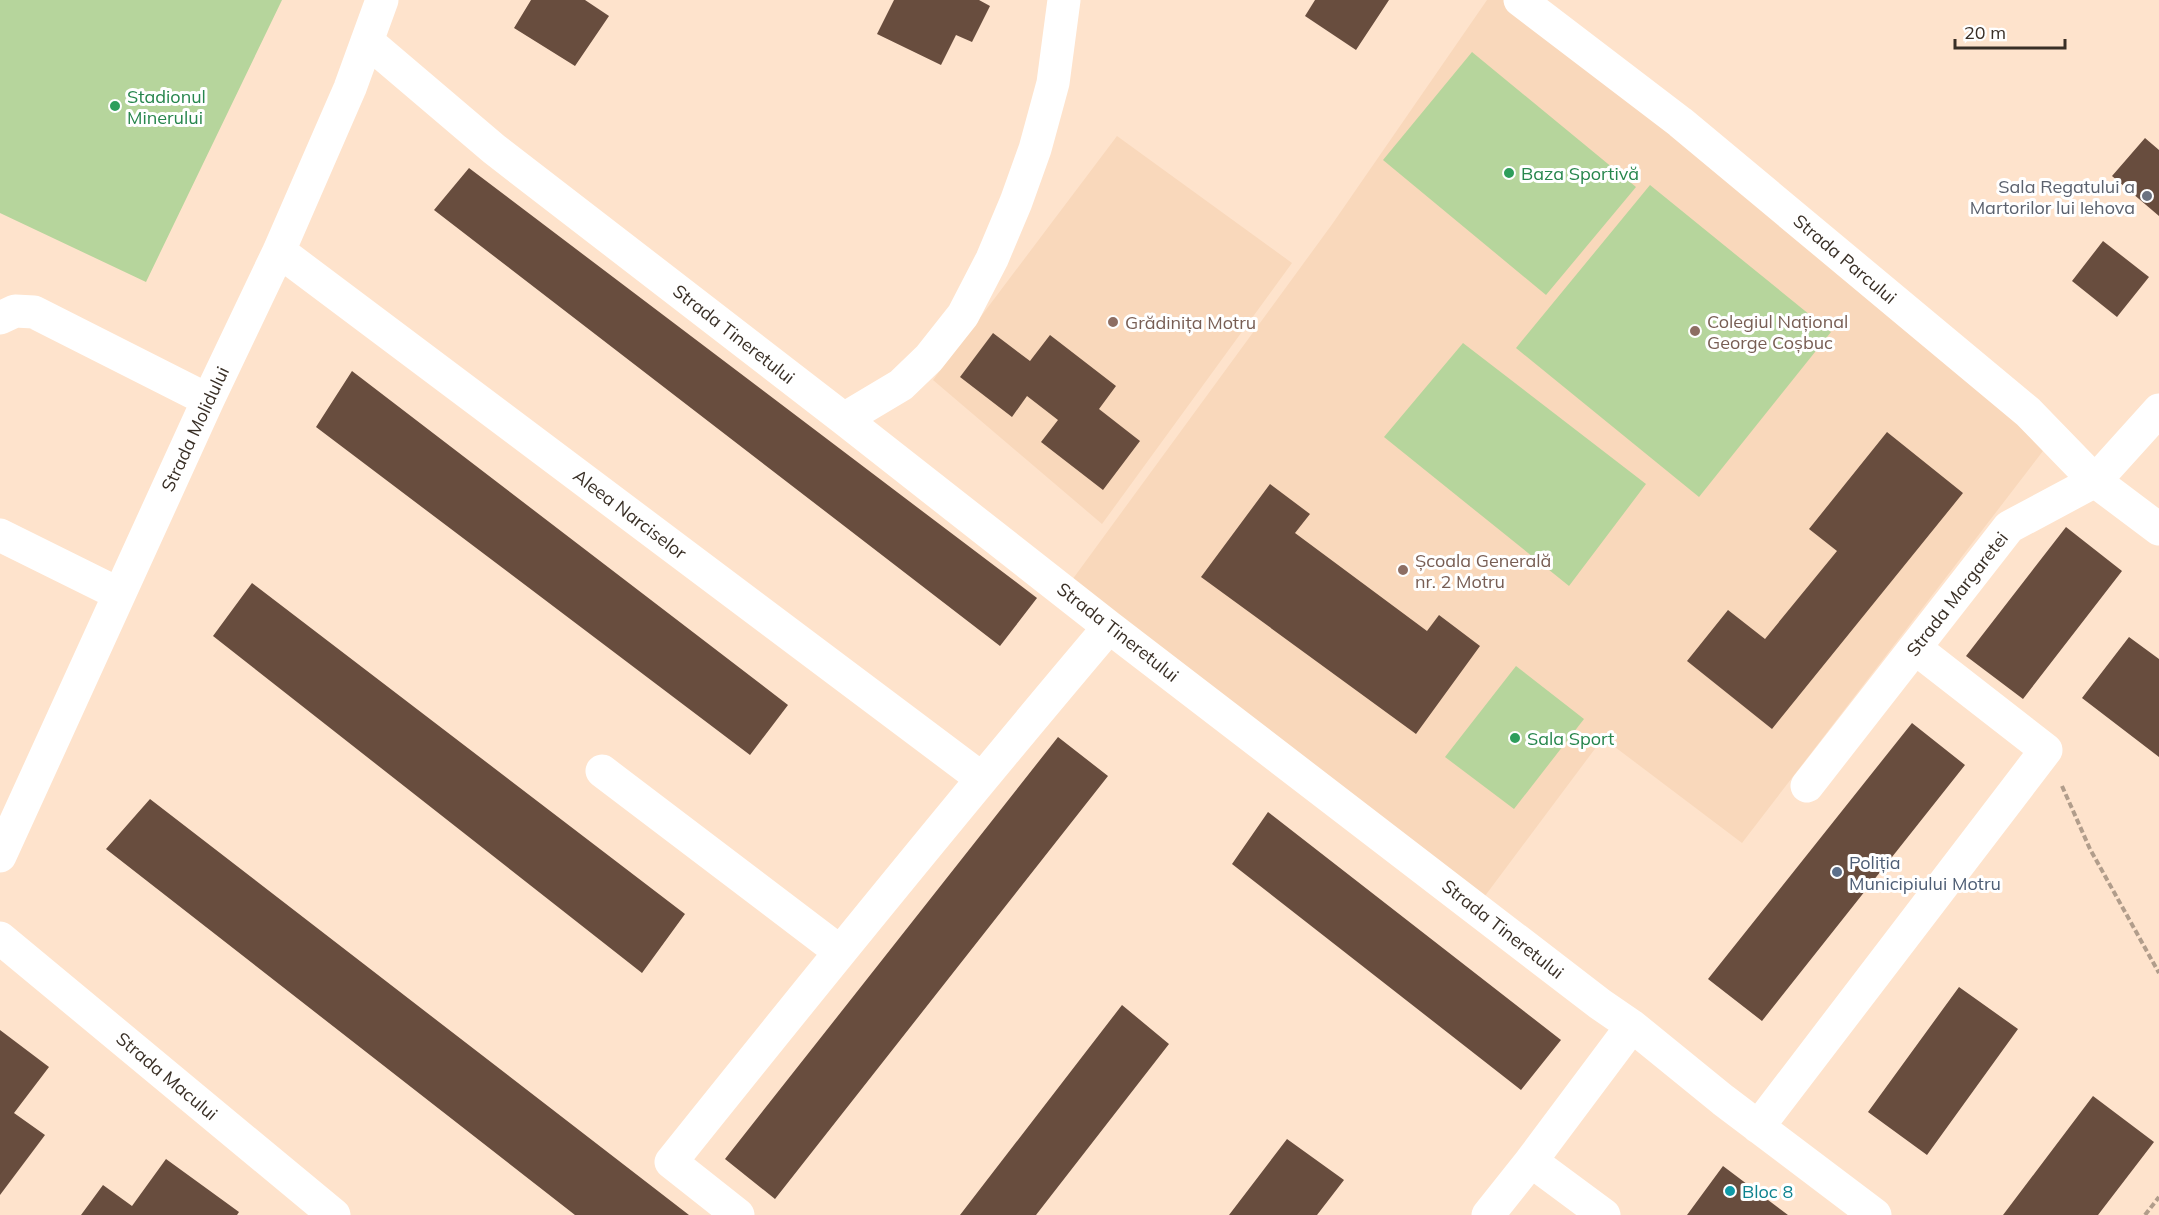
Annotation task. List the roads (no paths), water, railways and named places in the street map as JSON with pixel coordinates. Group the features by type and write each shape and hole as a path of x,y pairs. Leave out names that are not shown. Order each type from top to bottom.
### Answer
{"street":[{"name":"Strada Molidului","path":"0,856 208,400 279,251 350,88 382,0"},
{"path":"844,419 901,386 928,358 963,315 992,259 1035,149 1053,83 1064,0"},
{"name":"Strada Parcului","path":"1520,0 1680,122 2028,412 2095,481 2159,529"},
{"name":"Strada Tineretului","path":"367,41 494,149 1109,627 1600,1004 1632,1026 1758,1127 1875,1215"},
{"name":"Aleea Narciselor","path":"279,251 981,778"},
{"path":"0,318 15,311 34,312 208,400"},
{"name":"Strada Margaretei","path":"1807,786 2009,527 2095,481 2159,410"},
{"path":"0,535 119,594"},
{"path":"738,1215 671,1162 839,951 1109,627"},
{"path":"1758,1127 2046,750 1915,648"},
{"path":"602,771 839,951"},
{"name":"Strada Macului","path":"0,938 334,1215"},
{"path":"1488,1215 1632,1026"},
{"path":"1531,1161 1604,1215"}],"place":[{"name":"Stadionul Minerului","path":"115,106"},
{"name":"Baza Sportivă","path":"1509,173"},
{"name":"Sala Regatului a Martorilor lui Iehova","path":"2147,196"},
{"name":"Grădinița Motru","path":"1113,322"},
{"name":"Colegiul Național George Coșbuc","path":"1695,331"},
{"name":"Școala Generală nr. 2 Motru","path":"1403,570"},
{"name":"Sala Sport","path":"1515,738"},
{"name":"Poliția Municipiului Motru","path":"1837,872"},
{"name":"Bloc 8","path":"1730,1191"}]}
